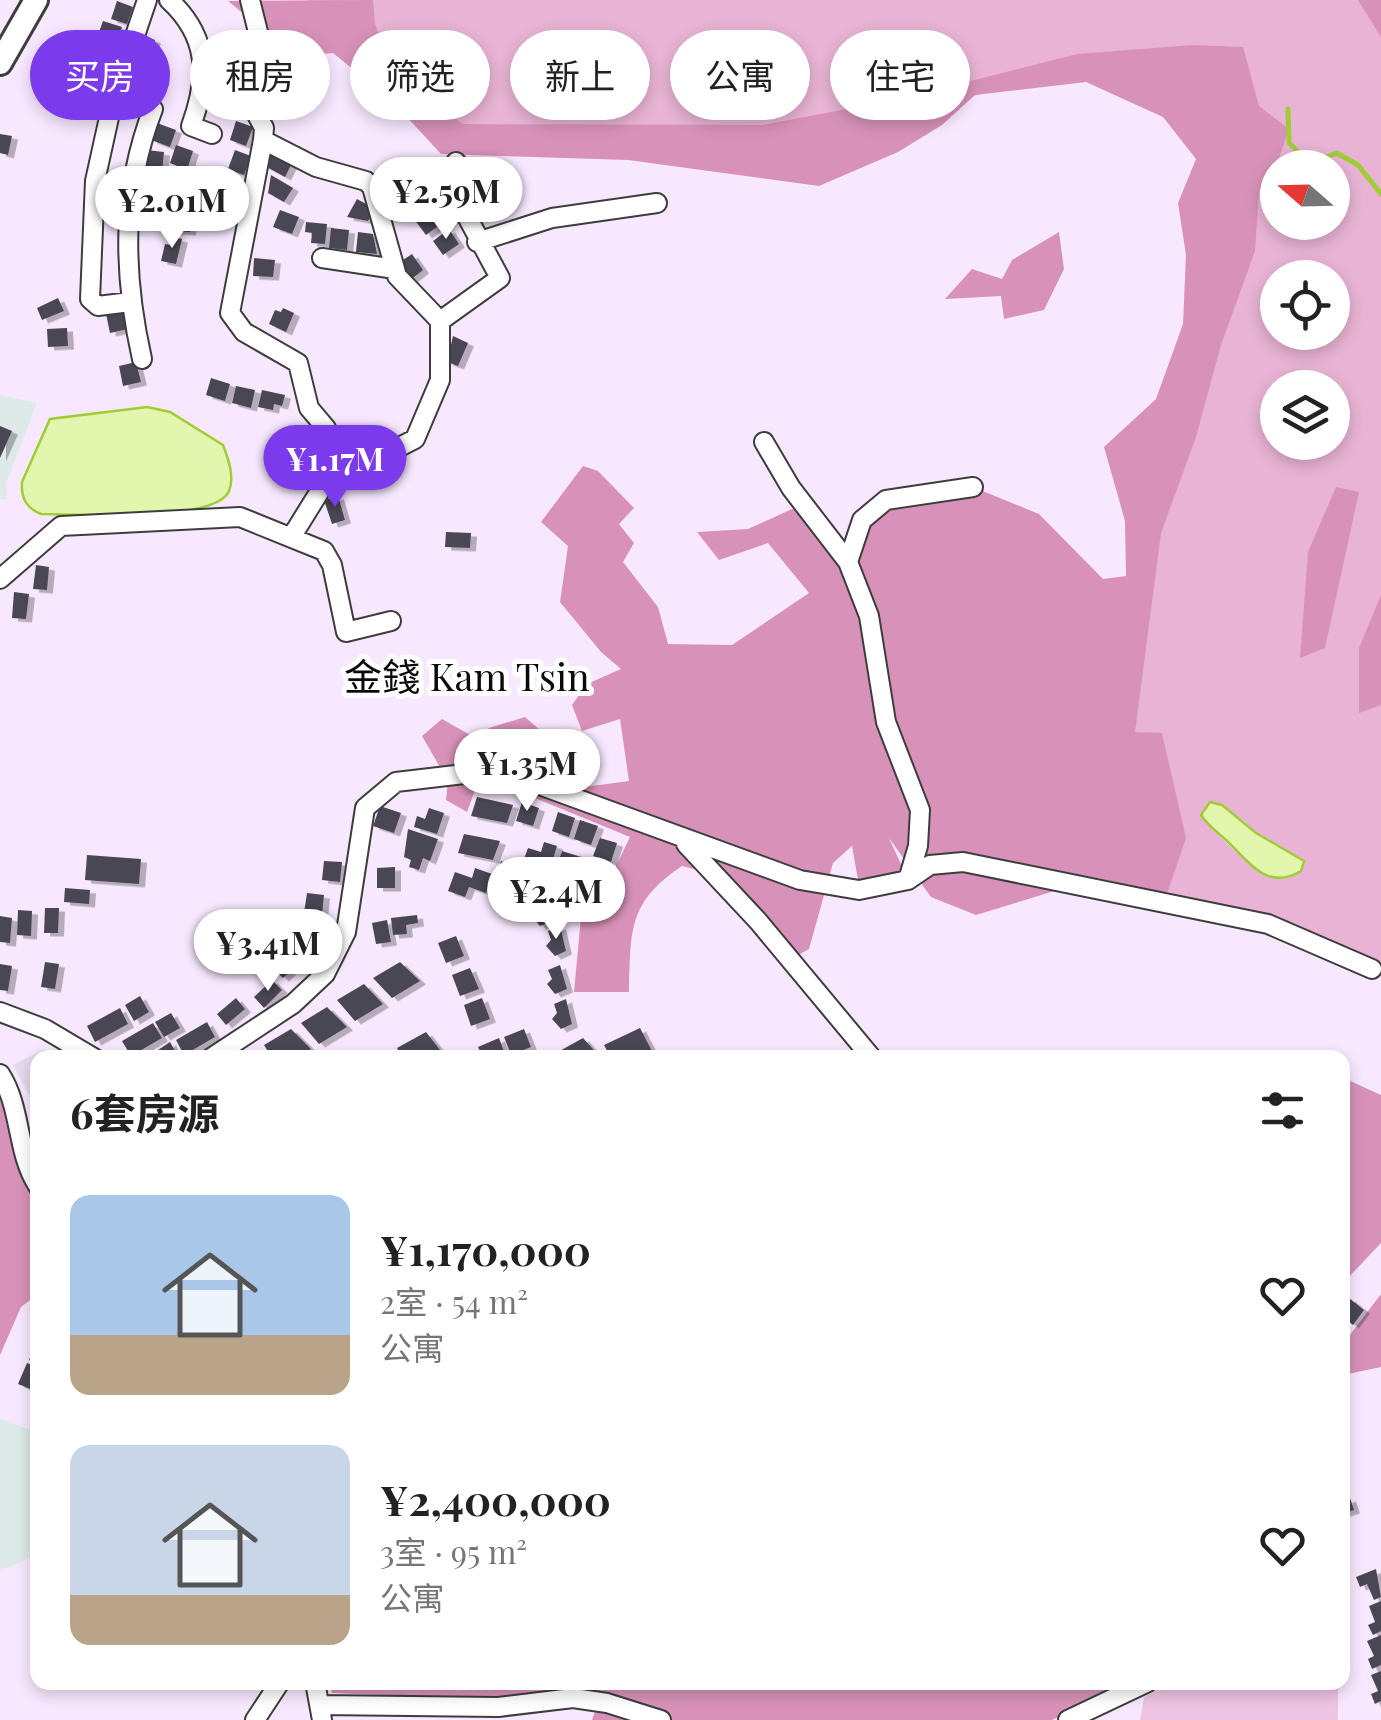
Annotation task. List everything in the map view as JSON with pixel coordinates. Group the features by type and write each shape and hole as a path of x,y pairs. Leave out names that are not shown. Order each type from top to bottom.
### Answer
{"street":[{"path":"0,63 36,0"},
{"path":"137,30 147,0"},
{"path":"169,0 186,16 204,57 204,80 191,126 212,134"},
{"path":"250,0 261,44 255,111 264,128 230,314 244,332 298,363 308,408 326,428 339,476"},
{"path":"109,120 91,206 87,293 98,306 130,302"},
{"path":"142,359 130,302 126,244 130,196 150,120"},
{"path":"263,140 316,168 366,181 372,187 395,270 440,321 440,380 414,439 339,476 314,494 292,536"},
{"path":"440,321 500,278 477,242 464,211 456,162"},
{"path":"477,242 552,218 658,204"},
{"path":"322,258 395,270"},
{"path":"764,442 791,488 848,562 869,616 886,722 920,810 918,846 908,880"},
{"path":"848,562 862,520 886,500 974,487"},
{"path":"0,579 60,526 240,516 292,536 330,558 346,632 391,621"},
{"path":"222,1050 293,1004 325,974 346,932 365,808 396,782 498,770 579,796 682,840 800,880 860,890 908,880 930,865 963,862 1268,924 1372,969"},
{"path":"682,840 758,921 865,1050"},
{"path":"0,1012 45,1030 80,1050"},
{"path":"0,1074 15,1105 30,1173"},
{"path":"255,1720 275,1690"},
{"path":"1068,1720 1131,1690"},
{"path":"321,1712 498,1707 573,1698 607,1702 660,1720"}],"shaded area":[{"path":"307,0 1381,0 1381,967 1279,920 1129,883 1121,741 1227,170 1172,101 1092,66 970,97 970,30 830,30 830,120 909,120 841,156 457,135 440,120 490,120 490,30 350,30 350,39","holes":["1243,820 1256,833 1304,861 1236,852 1218,835"]},
{"path":"373,0 377,30 350,30 350,67 330,53 330,30 263,30 228,1"},
{"path":"1358,0 1381,0 1381,37"},
{"path":"1193,45 1243,47 1259,106 1289,129 1282,150 1260,150 1255,251 1161,533 1135,732 1162,733 1186,838 1167,894 1097,878 976,915 931,897 889,838 905,873 867,887 858,880 852,846 833,863 809,949 795,957 714,874 682,866 651,893 636,920 629,992 574,992 584,885 601,897 630,837 513,789 475,790 467,812 446,800 448,781 422,736 442,719 479,740 489,728 525,717 549,738 532,771 577,788 629,781 620,719 582,731 572,705 587,684 621,669 601,652 560,602 568,546 541,522 583,466 598,471 634,508 619,524 634,543 623,562 658,607 668,644 732,645 809,593 768,543 719,560 697,532 748,529 803,504 848,561 876,508 973,487 1039,514 1103,579 1126,576 1125,521 1104,447 1156,399 1183,324 1186,255 1178,203 1196,159 1163,117 1086,82 975,95 970,100 970,81 1077,54"},
{"path":"830,112 830,120 948,120 898,152 819,186 628,160 441,154 410,120 458,120 463,124 763,125 810,120 810,116"},
{"path":"1059,232 1064,269 1044,310 1004,319 1001,296 945,299 972,269 1002,279 1012,260"},
{"path":"0,395 37,403 6,483 7,499 0,499"},
{"path":"147,407 170,412 223,445 231,480 229,491 219,501 173,512 112,515 41,514 28,505 22,482 50,419"},
{"path":"1336,487 1359,492 1325,648 1300,658 1308,552"},
{"path":"1381,595 1381,705 1359,713 1359,648"},
{"path":"1210,802 1222,805 1256,833 1304,861 1301,871 1279,878 1252,866 1201,815"},
{"path":"30,1056 30,1097 13,1065"},
{"path":"1350,1081 1381,1095 1381,1243 1350,1276"},
{"path":"0,1088 30,1189 30,1300 21,1307 0,1355"},
{"path":"1381,1294 1381,1367 1350,1374 1350,1335"},
{"path":"0,1418 30,1430 30,1558 0,1571"},
{"path":"331,1690 1113,1690 1052,1720 592,1720 600,1696 526,1693 506,1700"},
{"path":"1158,1690 1338,1690 1338,1720 1140,1720 1144,1697"}],"building":[{"path":"117,1 133,7 127,24 111,19"},
{"path":"103,21 122,27 121,30 100,30"},
{"path":"236,121 253,127 246,146 230,140"},
{"path":"157,123 176,130 170,147 151,140"},
{"path":"0,134 12,136 8,155 0,153"},
{"path":"176,145 193,151 187,170 170,163"},
{"path":"146,150 164,152 162,172 144,170"},
{"path":"235,150 251,156 244,175 228,169"},
{"path":"270,153 291,165 285,177 263,165"},
{"path":"271,175 293,188 284,202 268,193"},
{"path":"209,182 234,184 233,199 208,197"},
{"path":"179,185 196,187 195,203 169,201 169,193 179,194"},
{"path":"103,192 121,194 120,215 106,214"},
{"path":"357,199 375,209 368,221 347,217"},
{"path":"423,206 437,227 426,235 411,215"},
{"path":"280,210 299,217 292,234 273,227"},
{"path":"170,212 192,213 190,232 174,231"},
{"path":"306,222 327,224 325,244 311,243 312,233 305,232"},
{"path":"331,228 349,230 347,250 329,248"},
{"path":"449,229 459,244 443,255 433,241"},
{"path":"358,232 373,234 377,254 356,252"},
{"path":"173,237 182,239 176,264 161,261 165,244 171,245"},
{"path":"412,254 423,270 409,281 397,264"},
{"path":"254,258 275,260 273,277 253,276"},
{"path":"58,298 64,311 42,320 37,308"},
{"path":"283,308 294,313 286,332 269,324 275,310 281,312"},
{"path":"123,310 128,329 110,333 106,314"},
{"path":"67,328 68,346 48,347 47,329"},
{"path":"453,336 468,343 458,366 447,362"},
{"path":"136,362 141,382 123,386 119,366"},
{"path":"211,378 230,384 225,401 206,395"},
{"path":"236,386 255,390 251,408 232,403"},
{"path":"262,390 285,395 282,406 274,404 273,410 258,407"},
{"path":"0,426 12,431 0,458"},
{"path":"300,434 311,451 296,461 285,444"},
{"path":"338,496 345,520 332,524 324,500"},
{"path":"446,532 471,533 470,548 445,547"},
{"path":"36,565 49,567 47,590 33,589"},
{"path":"14,592 29,594 26,619 12,618"},
{"path":"477,797 513,805 507,823 471,816"},
{"path":"522,802 539,808 533,826 516,821"},
{"path":"380,806 401,813 394,833 373,826"},
{"path":"429,808 444,813 437,834 414,827 417,816 425,819"},
{"path":"558,812 575,818 569,837 552,831"},
{"path":"580,820 598,826 591,845 574,839"},
{"path":"408,829 438,839 430,861 423,858 419,870 409,867 411,860 404,857"},
{"path":"464,834 500,841 493,860 458,853"},
{"path":"600,838 617,843 611,862 593,856"},
{"path":"544,842 557,846 549,872 536,867 532,878 519,873 528,848 541,852"},
{"path":"562,851 597,862 590,881 556,870"},
{"path":"87,855 141,859 139,884 85,880"},
{"path":"324,861 342,862 340,882 322,880"},
{"path":"501,861 518,867 512,886 494,880"},
{"path":"395,867 395,888 377,888 377,868"},
{"path":"475,868 492,874 486,893 469,887 465,897 448,891 455,872 472,878"},
{"path":"65,888 90,890 89,904 64,902"},
{"path":"307,893 324,895 322,915 304,913"},
{"path":"545,896 552,921 540,926 532,916 537,910 533,901"},
{"path":"45,908 59,908 58,933 44,933"},
{"path":"18,910 32,911 31,936 17,935"},
{"path":"417,915 418,923 406,925 407,934 393,935 391,918"},
{"path":"0,916 12,918 10,943 0,942"},
{"path":"387,920 391,942 376,944 372,923"},
{"path":"560,926 566,951 555,956 546,946 551,940 548,931"},
{"path":"456,936 464,956 446,963 438,943"},
{"path":"236,943 246,953 228,971 218,961"},
{"path":"292,950 301,961 283,978 273,968"},
{"path":"45,962 59,964 55,989 41,987"},
{"path":"400,962 420,981 392,998 373,978"},
{"path":"0,964 12,966 8,991 0,990"},
{"path":"560,965 567,989 555,994 547,984 552,979 548,970"},
{"path":"470,968 479,989 460,996 452,975"},
{"path":"272,980 282,990 264,1008 254,997"},
{"path":"364,984 383,1004 355,1021 337,1000"},
{"path":"140,996 149,1012 134,1021 125,1005"},
{"path":"236,998 245,1009 226,1025 217,1014"},
{"path":"482,998 490,1019 471,1026 464,1005"},
{"path":"566,999 572,1024 561,1029 552,1019 557,1013 554,1004"},
{"path":"327,1007 347,1027 319,1044 301,1023"},
{"path":"120,1008 128,1024 95,1042 87,1026"},
{"path":"171,1013 180,1028 164,1037 155,1022"},
{"path":"207,1022 215,1037 193,1050 181,1050 176,1040"},
{"path":"153,1023 162,1038 141,1050 127,1050 122,1041"},
{"path":"640,1028 651,1050 607,1050 604,1045"},
{"path":"291,1029 311,1049 267,1050 264,1045"},
{"path":"524,1029 531,1047 509,1050 504,1037"},
{"path":"426,1032 440,1050 398,1050"},
{"path":"499,1038 503,1050 479,1050 478,1047"},
{"path":"583,1038 594,1050 561,1050"},
{"path":"170,1042 174,1050 158,1050"},
{"path":"1350,1299 1364,1310 1353,1325 1350,1323"},
{"path":"27,1363 30,1364 30,1389 18,1384"},
{"path":"1376,1569 1381,1597 1374,1600 1367,1584 1360,1587 1356,1577"},
{"path":"1381,1601 1381,1631 1373,1635 1368,1625 1375,1622 1369,1606"},
{"path":"1381,1635 1381,1665 1372,1669 1368,1659 1374,1656 1367,1641"},
{"path":"1381,1671 1381,1701 1375,1704 1371,1694 1378,1691 1371,1675"}],"waterway":[{"path":"1288,109 1289,143 1310,163 1337,153 1358,165 1381,194"}],"district":[{"name":"金錢 Kam Tsin","path":"467,678"}]}
